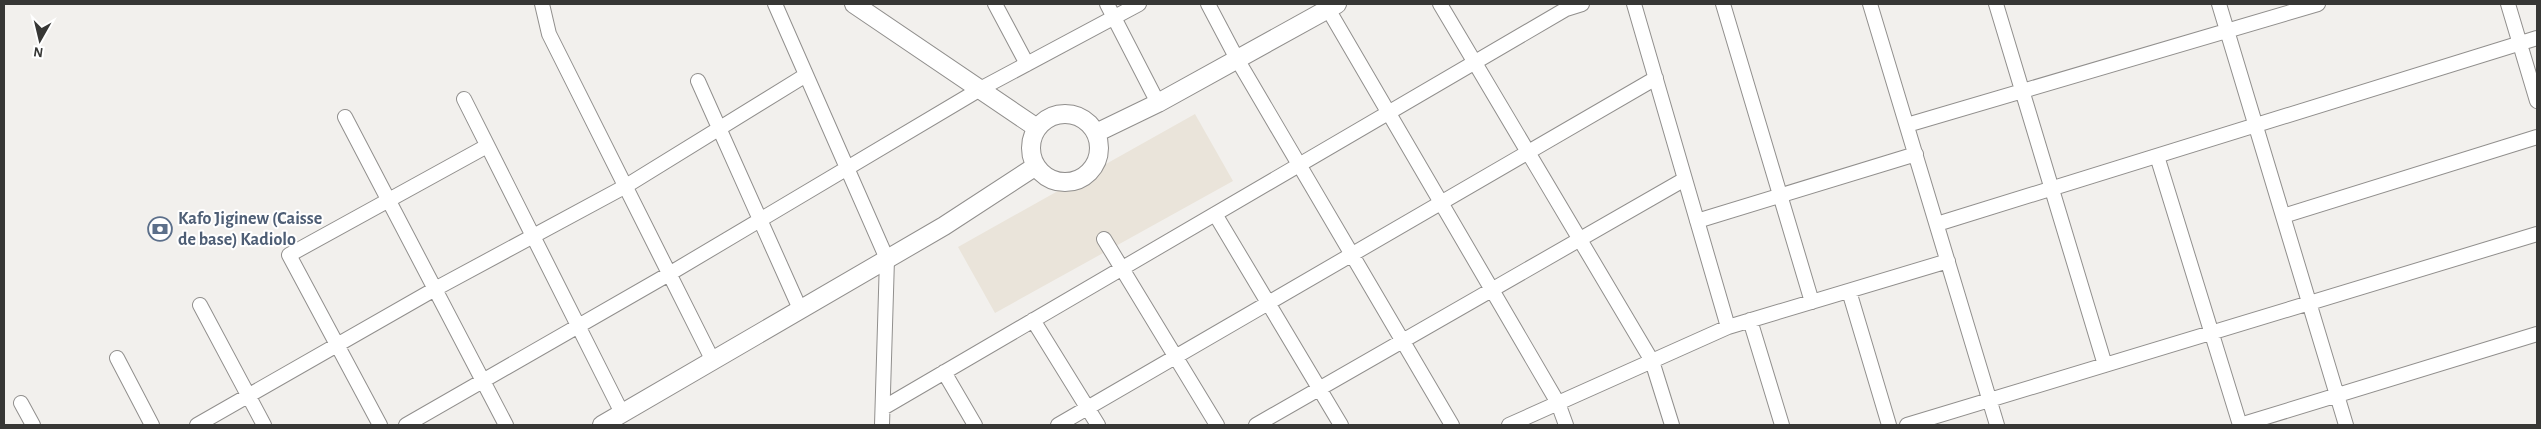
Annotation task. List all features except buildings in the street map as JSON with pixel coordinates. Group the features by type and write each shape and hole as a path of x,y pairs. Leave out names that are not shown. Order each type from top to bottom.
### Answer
{"main road":[{"path":"854,4 982,88 1038,128"},
{"path":"1096,133 1158,103 1332,6"},
{"path":"1068,114 1080,116 1090,123 1096,133 1099,142 1097,161 1085,176 1075,180 1059,181 1044,174 1036,166 1031,146 1038,128 1051,117 1068,114"},
{"path":"602,425 944,226 1036,166"}],"street":[{"path":"542,4 549,34 713,360"},
{"path":"775,4 886,259 882,425"},
{"path":"994,4 1027,64"},
{"path":"1107,4 1158,103"},
{"path":"406,425 669,274 982,88 1139,4"},
{"path":"1208,4 1237,59 1452,425"},
{"path":"1440,4 1652,361 1672,425"},
{"path":"883,408 1475,62 1565,6 1582,4"},
{"path":"1634,4 1728,327"},
{"path":"1723,4 1812,302"},
{"path":"1870,4 1997,425"},
{"path":"1996,4 2106,365"},
{"path":"2219,4 2346,425"},
{"path":"1907,125 2318,4"},
{"path":"2508,4 2537,101"},
{"path":"1332,6 1388,113 1558,403 1566,425"},
{"path":"1937,224 2537,38"},
{"path":"197,425 434,289 626,186 806,75"},
{"path":"1058,425 1656,78"},
{"path":"698,81 800,309"},
{"path":"464,99 622,413"},
{"path":"345,117 506,425"},
{"path":"2283,216 2537,136"},
{"path":"380,425 290,255 487,146"},
{"path":"1697,221 1916,154"},
{"path":"2157,156 2240,425 2537,334"},
{"path":"1256,425 1685,179"},
{"path":"1215,214 1341,425"},
{"path":"1907,425 2537,234"},
{"path":"1104,239 1217,425"},
{"path":"1509,425 1728,327 1948,261"},
{"path":"1849,291 1889,425"},
{"path":"200,305 264,425"},
{"path":"1033,320 1098,425"},
{"path":"1750,320 1782,425"},
{"path":"117,358 152,425"},
{"path":"944,372 975,425"},
{"path":"21,403 33,425"}],"shaded area":[{"path":"1195,114 1233,181 995,313 958,247"}],"place":[{"name":"Kafo Jiginew (Caisse de base) Kadiolo","path":"160,229"}]}
